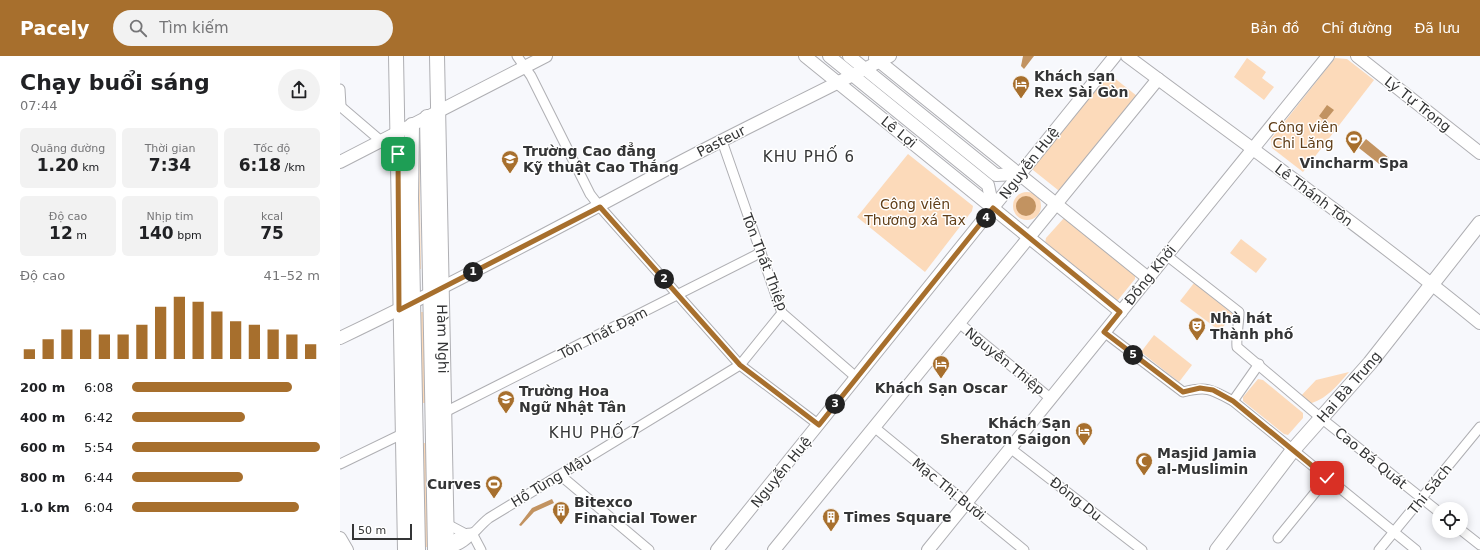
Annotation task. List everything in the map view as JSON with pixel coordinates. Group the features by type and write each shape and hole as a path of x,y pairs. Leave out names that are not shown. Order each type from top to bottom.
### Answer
{"main road":[{"path":"396,56 399,310 405,550"},
{"name":"Hàm Nghi","path":"437,56 428,159 429,294 432,419 443,549"},
{"name":"Hàm Nghi","path":"433,114 443,287 447,524 443,549"},
{"path":"412,125 411,198 418,550"},
{"name":"Hai Bà Trưng","path":"1217,550 1293,450 1370,363 1480,223"},
{"path":"416,427 445,412"}],"street":[{"path":"517,56 525,67 590,194 600,207 740,365 819,425"},
{"path":"340,162 546,56"},
{"name":"Lê Lợi","path":"805,56 1120,312"},
{"name":"Lê Lợi","path":"829,56 988,185 993,208"},
{"name":"Lê Lợi","path":"849,56 996,175 1019,174"},
{"name":"Nguyễn Huệ","path":"717,550 857,378 1114,56"},
{"name":"Lê Thánh Tôn","path":"1127,56 1432,284 1480,323"},
{"name":"Ðồng Khởi","path":"928,550 1328,56"},
{"name":"Lý Tự Trọng","path":"1356,56 1480,153"},
{"path":"881,58 1019,174 1148,278"},
{"name":"Pasteur","path":"340,338 399,310 600,207 722,141 865,69 881,58"},
{"path":"774,550 1158,79"},
{"path":"340,89 340,106 381,141"},
{"name":"Tôn Thất Thiệp","path":"722,141 760,254 782,313 857,378"},
{"name":"Tôn Thất Ðạm","path":"445,412 760,254"},
{"name":"Cao Bá Quát","path":"1166,255 1239,312 1239,322 1236,334 1237,346 1321,418 1432,507"},
{"name":"Hồ Tùng Mậu","path":"443,549 455,547 462,543 468,539 468,533 489,518 740,365 782,313"},
{"name":"Nguyễn Thiệp","path":"959,323 1050,398"},
{"path":"1104,332 1183,392 1200,388 1213,390 1233,401 1416,550"},
{"path":"1233,401 1259,364"},
{"name":"Mạc Thị Bưởi","path":"874,427 1024,550"},
{"name":"Thi Sách","path":"1379,550 1480,427"},
{"path":"340,464 402,434"},
{"name":"Đông Du","path":"1010,448 1142,550"},
{"path":"560,474 648,550"},
{"path":"1278,538 1327,478"},
{"path":"447,524 468,533 481,550"},
{"path":"1468,536 1480,545"},
{"path":"340,538 346,550"}],"green space":[{"path":"1247,58 1266,72 1262,78 1274,87 1264,100 1234,77"},
{"name":"Công viên Chi Lăng","path":"1335,58 1347,59 1374,80 1303,172 1272,148 1271,139"},
{"path":"1108,73 1137,96 1060,191 1033,170 1032,165"},
{"path":"415,139 419,139 421,269 418,269"},
{"name":"Công viên Thương xá Tax","path":"908,154 973,206 972,211 925,272 857,217"},
{"path":"1027,192 1037,196 1041,206 1037,216 1027,220 1017,216 1013,206 1017,196"},
{"path":"1064,218 1135,274 1135,279 1118,300 1114,300 1045,243 1046,238"},
{"path":"1241,239 1267,259 1256,273 1230,253"},
{"path":"1194,283 1233,314 1220,331 1180,301"},
{"path":"419,312 424,312 426,403 421,403"},
{"path":"1154,335 1192,365 1179,382 1141,352"},
{"path":"1349,372 1326,396 1308,404 1299,398 1316,380"},
{"path":"1258,379 1263,380 1303,413 1303,418 1288,435 1284,434 1243,401 1243,397"},
{"path":"421,443 426,443 428,547 423,547"}],"shaded area":[{"path":"1023,56 1034,56 1024,69 1021,66"},
{"path":"1327,105 1334,110 1325,121 1319,116"},
{"path":"1366,139 1389,158 1383,167 1359,148"},
{"path":"1022,196 1030,196 1036,202 1036,210 1030,216 1022,216 1016,210 1016,202"},
{"path":"552,499 554,503 534,512 521,526 519,525 532,508"}],"place":[{"name":"Khách sạn Rex Sài Gòn","path":"1021,99"},
{"name":"Vincharm Spa","path":"1354,154"},
{"name":"Trường Cao đẳng Kỹ thuật Cao Thắng","path":"510,174"},
{"name":"Nhà hát Thành phố","path":"1197,341"},
{"name":"Khách Sạn Oscar","path":"941,379"},
{"name":"Trường Hoa Ngữ Nhật Tân","path":"506,414"},
{"name":"Khách Sạn Sheraton Saigon","path":"1084,446"},
{"name":"Masjid Jamia al-Muslimin","path":"1144,476"},
{"name":"Curves","path":"494,499"},
{"name":"Bitexco Financial Tower","path":"561,525"},
{"name":"Times Square","path":"831,532"}],"district":[{"name":"KHU PHỐ 6","path":"809,157"},
{"name":"KHU PHỐ 7","path":"595,433"}],"route":[{"path":"398,154 399,310 600,207 740,365 819,425 993,208 1120,312 1104,332 1183,392 1200,388 1213,390 1233,401 1327,478"}]}
